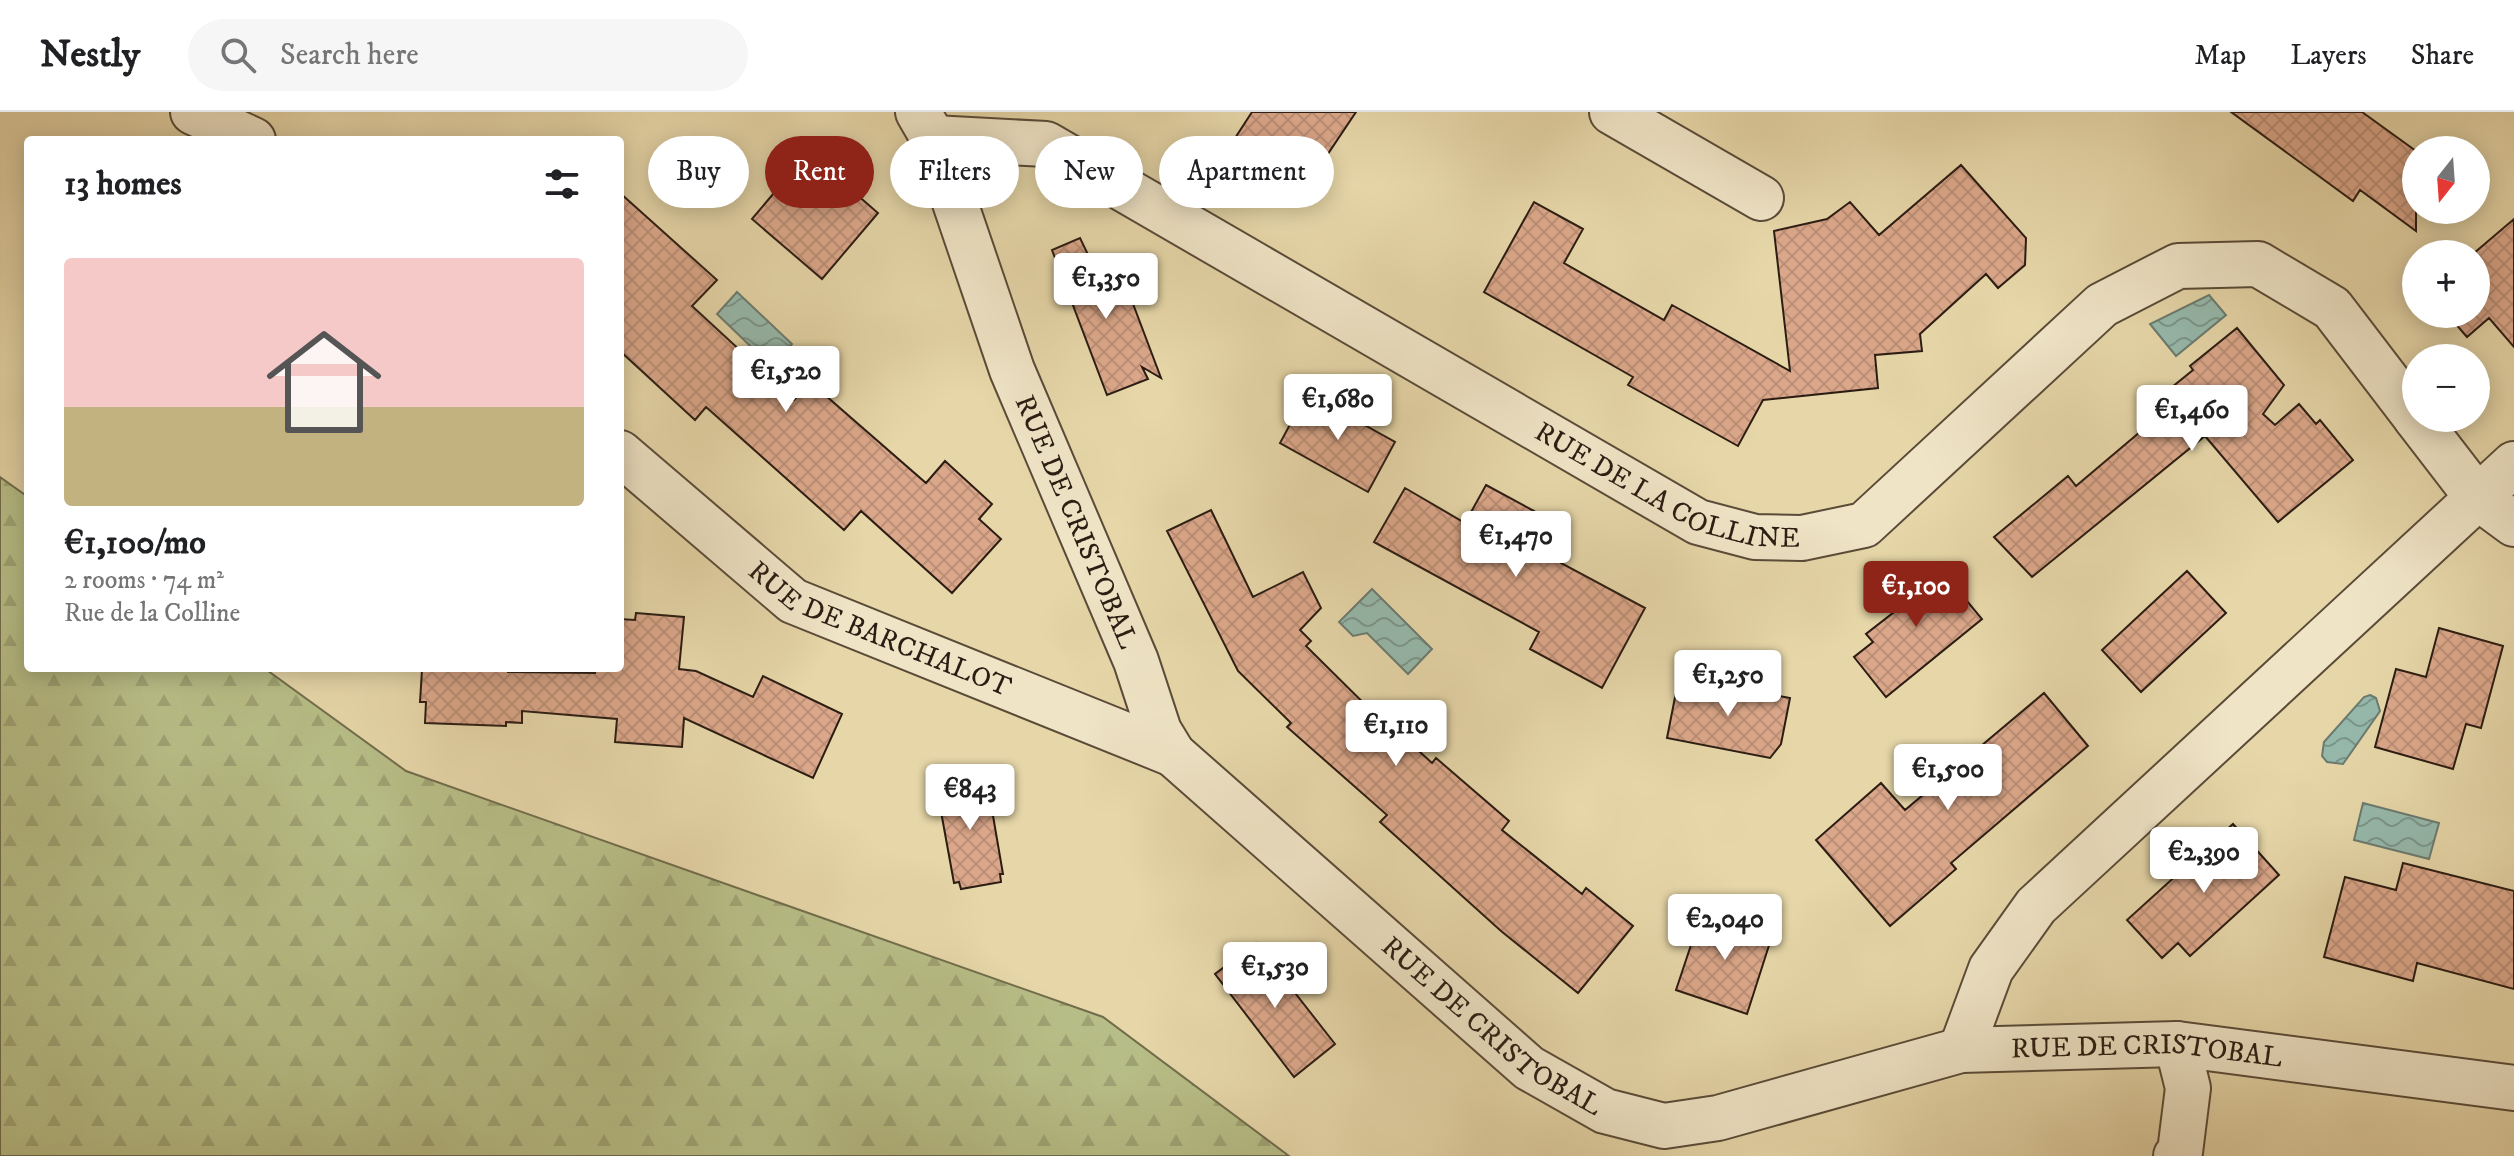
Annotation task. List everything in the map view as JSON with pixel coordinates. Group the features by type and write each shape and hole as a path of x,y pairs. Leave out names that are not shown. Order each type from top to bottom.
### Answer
{"street":[{"path":"193,112 244,136"},
{"path":"1612,112 1761,198"},
{"name":"RUE DE LA COLLINE","path":"925,125 1046,144 1698,522 1755,537 1802,538 1864,525 2102,305 2178,266 2258,264 2332,308 2402,400"},
{"name":"RUE DE CRISTOBAL","path":"925,125 1012,370 1136,661 1159,731 1173,754 1529,1068 1605,1111 1664,1126 1718,1118 1961,1050 2177,1044 2514,1088"},
{"name":"RUE DE LA COLLINE","path":"2427,432 2476,496 2514,524"},
{"name":"RUE DE BARCHALOT","path":"624,456 793,601 1173,754"},
{"path":"1961,1050 1991,969 2036,906 2514,464"},
{"path":"2176,1156 2180,1152 2188,1088 2177,1044"}],"green space":[{"path":"0,477 24,494 24,672 270,672 406,771 1103,1017 1289,1156 0,1156"}],"water":[{"path":"737,292 792,344 771,366 717,314"},
{"path":"2209,295 2226,315 2176,356 2150,324"},
{"path":"1372,589 1432,649 1408,674 1367,633 1353,636 1339,622"},
{"path":"2370,695 2376,698 2380,711 2343,764 2327,762 2322,756 2324,742 2364,697"},
{"path":"2363,803 2439,823 2429,859 2354,840"}],"building":[{"path":"1252,112 1356,112 1334,145 1334,136 1236,136"},
{"path":"2231,112 2362,112 2402,141 2402,221 2360,190 2353,201"},
{"path":"1961,165 2026,238 2025,265 1998,288 1986,274 1920,334 1922,351 1875,355 1878,388 1763,400 1738,446 1628,385 1633,377 1484,292 1534,202 1583,229 1564,263 1664,320 1672,305 1790,371 1774,231 1827,219 1850,202 1879,235"},
{"path":"624,197 717,280 692,306 794,400 810,382 926,483 945,461 992,504 979,519 1001,539 952,593 861,511 844,530 706,407 695,420 624,355"},
{"path":"765,204 765,208 872,208 878,213 822,279 752,219"},
{"path":"2514,219 2514,347 2490,319 2489,240"},
{"path":"1080,238 1104,288 1124,280 1161,378 1142,367 1148,379 1107,395 1052,250"},
{"path":"2237,328 2284,385 2263,414 2275,425 2299,404 2316,424 2320,420 2353,460 2278,522 2205,436 2032,577 1994,537 2068,476 2076,486 2160,415 2154,407 2193,370 2190,366"},
{"path":"2459,328 2477,328 2467,337"},
{"path":"1307,393 1395,442 1368,492 1280,443"},
{"path":"1486,485 1534,511 1518,540 1645,608 1602,688 1530,649 1539,632 1374,542 1405,488 1465,523"},
{"path":"1211,510 1253,597 1303,572 1321,608 1300,630 1311,641 1306,646 1406,745 1409,742 1432,763 1436,758 1509,821 1502,830 1582,894 1586,888 1633,926 1578,993 1501,931 1380,822 1387,815 1287,727 1291,723 1238,671 1167,531"},
{"path":"1921,564 1933,580 1943,572 1982,619 1886,697 1854,657 1873,642 1866,634 1903,605 1890,589"},
{"path":"2187,571 2226,613 2141,692 2102,650"},
{"path":"636,613 684,617 679,669 696,671 753,697 763,676 842,714 813,778 684,718 682,747 615,742 617,719 522,711 522,723 506,722 506,726 425,723 426,702 420,702 422,672 624,672 624,619 635,620"},
{"path":"2439,628 2503,646 2481,728 2466,724 2453,769 2375,747 2396,669 2426,677"},
{"path":"1679,677 1790,698 1781,744 1770,758 1667,738"},
{"path":"2044,693 2088,746 1951,863 1956,869 1890,926 1816,840 1881,783 1905,810"},
{"path":"986,775 1003,874 1000,874 1001,882 961,889 959,882 954,883 936,784"},
{"path":"2233,824 2279,875 2190,956 2178,943 2162,958 2127,920"},
{"path":"2403,863 2514,891 2514,989 2417,963 2413,981 2324,957 2345,877 2396,890"},
{"path":"1701,915 1718,915 1773,933 1747,1014 1676,990"},
{"path":"1256,943 1335,1044 1294,1077 1215,974"}]}
